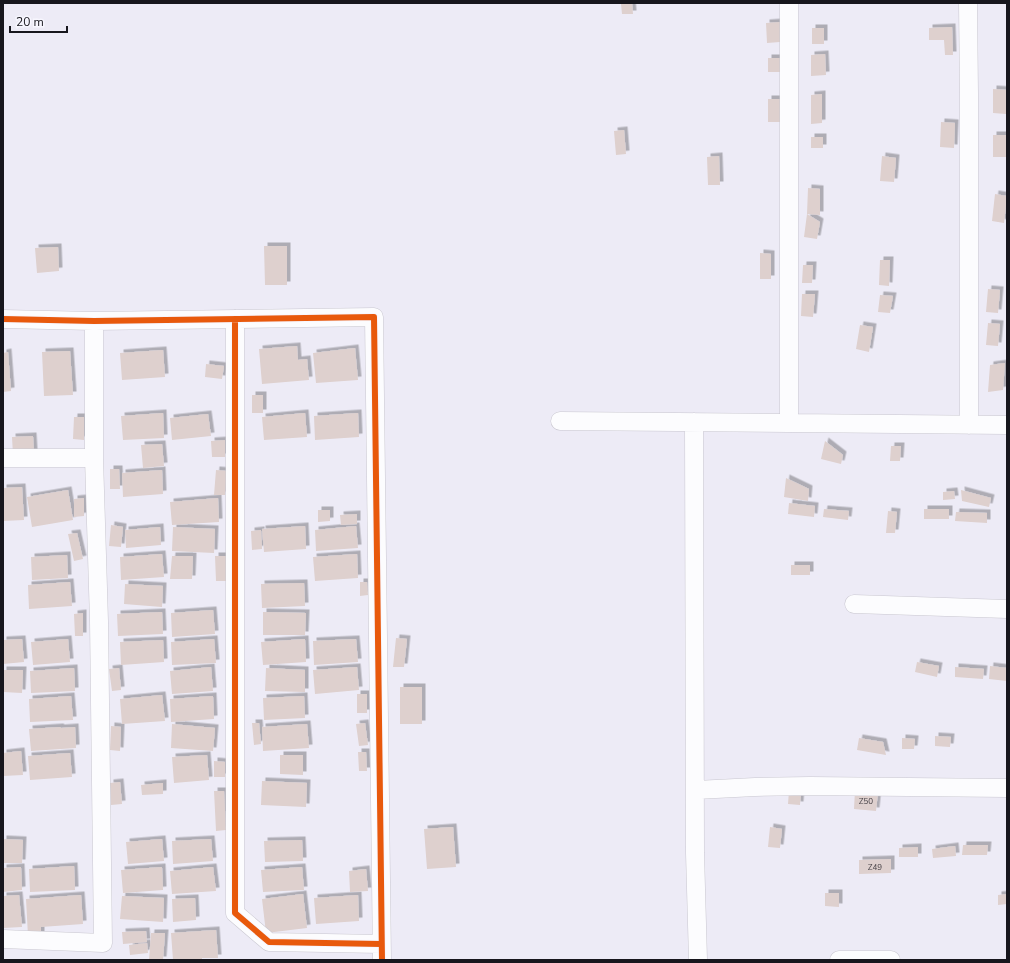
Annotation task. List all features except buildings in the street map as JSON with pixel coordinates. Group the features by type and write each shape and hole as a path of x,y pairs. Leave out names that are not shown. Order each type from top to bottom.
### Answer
{"street":[{"path":"789,3 789,423"},
{"path":"968,3 969,425"},
{"path":"3,319 94,320 374,317 382,952 270,942 235,912 235,319"},
{"path":"3,939 103,943 99,621 94,458 94,320"},
{"path":"560,421 1007,425"},
{"path":"694,422 695,853 698,960"},
{"path":"3,458 94,458"},
{"path":"854,604 1007,609"},
{"path":"696,790 755,786 1007,788"},
{"path":"839,960 892,960"}],"cycle path":[{"path":"3,319 94,321 374,317 382,960"},
{"path":"235,319 235,913 269,942 381,944"}]}
